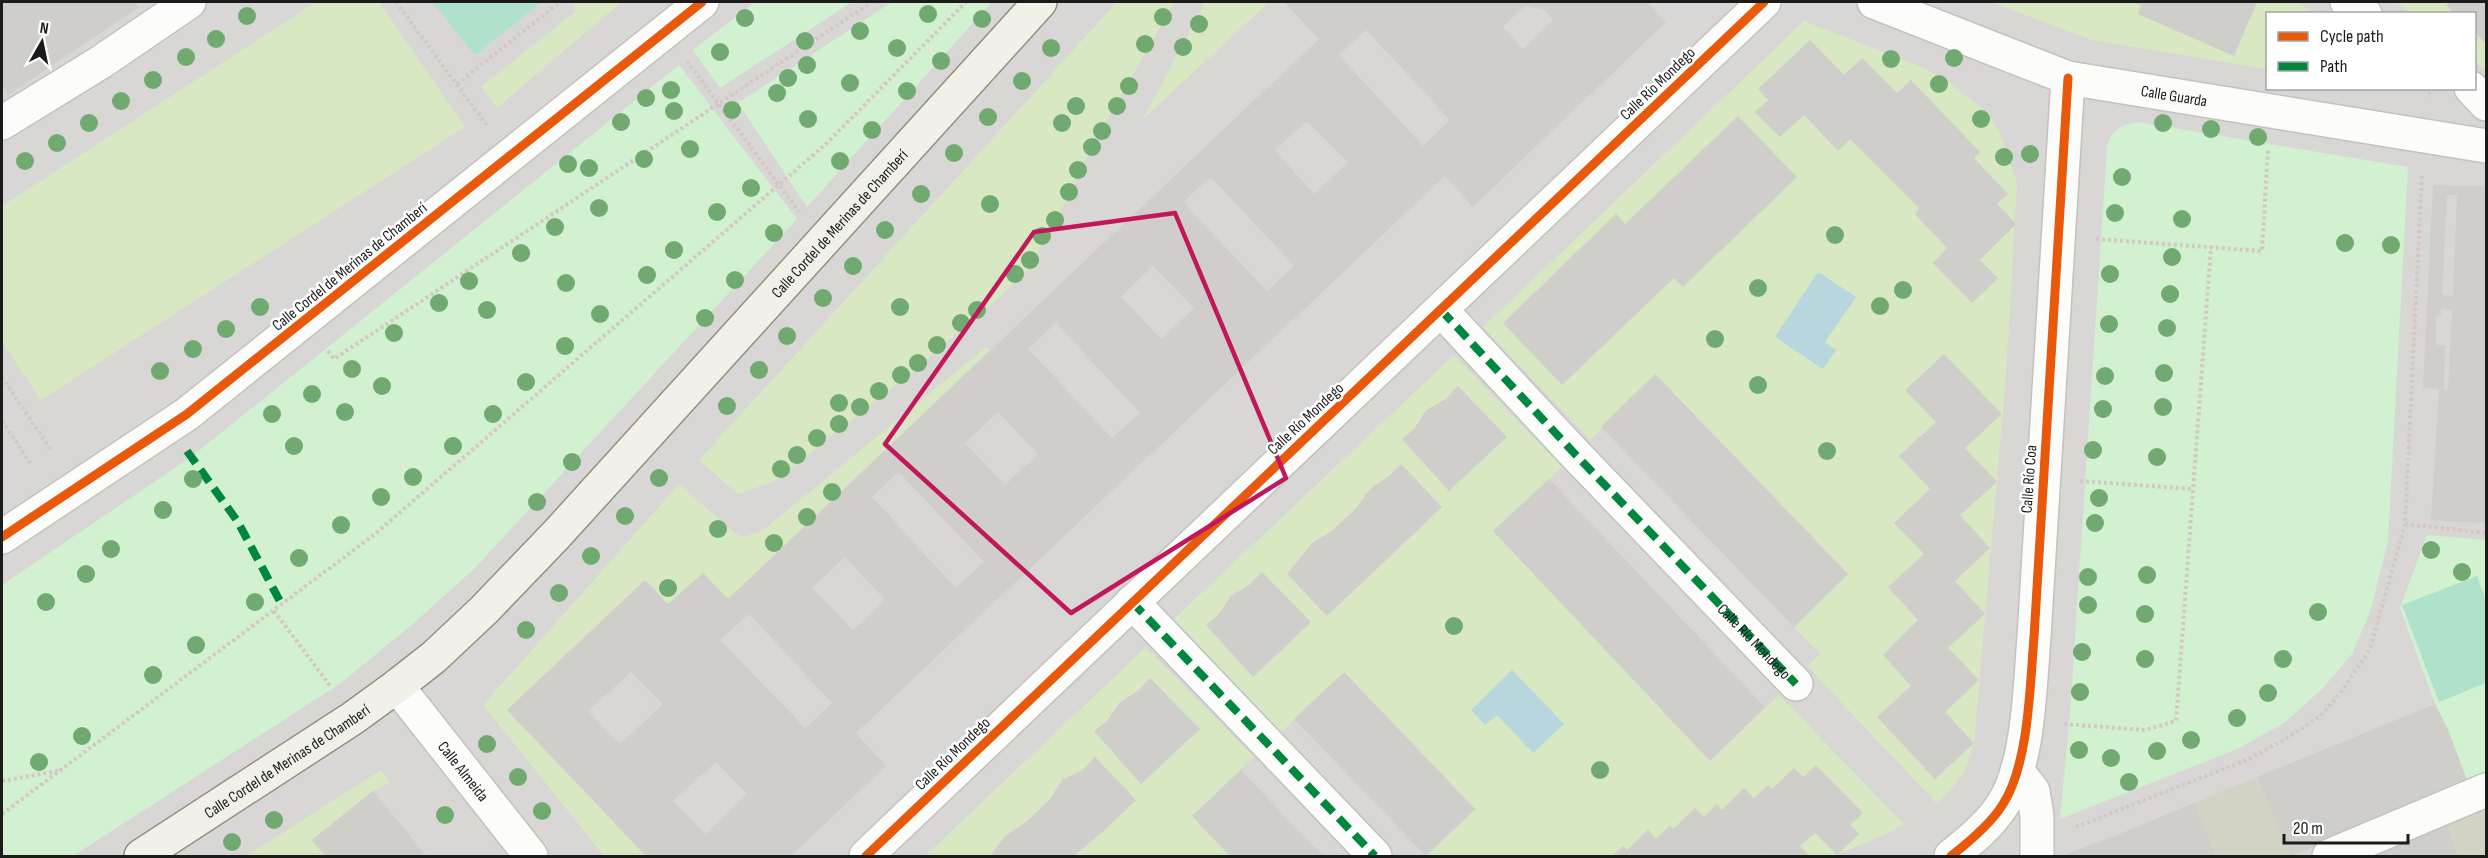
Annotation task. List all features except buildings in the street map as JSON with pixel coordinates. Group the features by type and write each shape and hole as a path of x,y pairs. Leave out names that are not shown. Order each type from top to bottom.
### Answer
{"main road":[{"name":"Calle Cordel de Merinas de Chamberí","path":"141,856 353,718 434,657 484,610 557,534 1040,2"}],"street":[{"name":"Calle Río Mondego","path":"866,856 1764,2"},
{"name":"Calle Guarda","path":"1874,2 2068,78 2487,146"},
{"path":"2347,2 2361,12"},
{"path":"2,123 101,62 174,6"},
{"name":"Calle Cordel de Merinas de Chamberí","path":"2,537 188,414 682,7"},
{"name":"Calle Río Coa","path":"1951,856 1980,830 2003,804 2017,771 2026,719 2034,637 2068,78"},
{"path":"2473,90 2487,104"},
{"name":"Calle Río Mondego","path":"1441,310 1575,454 1796,684"},
{"path":"1132,602 1375,856"},
{"name":"Calle Almeida","path":"397,686 531,856"},
{"path":"2017,771 2033,790 2037,816 2037,856"},
{"path":"2329,856 2487,790"}],"path":[{"path":"396,2 490,130"},
{"path":"457,84 559,2"},
{"path":"321,343 334,359 872,2"},
{"path":"2,814 375,534 826,144 966,2"},
{"path":"681,54 804,219"},
{"path":"2428,98 2429,90"},
{"path":"2093,238 2262,251 2268,148"},
{"path":"2073,828 2249,759 2287,738 2320,716 2340,694 2370,649 2405,524 2421,166"},
{"path":"2063,724 2145,730 2176,721 2211,246"},
{"path":"2,377 50,449"},
{"path":"2,420 30,463"},
{"path":"2080,481 2193,489"},
{"path":"2405,524 2487,533"},
{"path":"274,611 335,694"},
{"path":"2,781 64,769"}],"highlighted area":[{"path":"1175,213 1286,478 1071,613 885,444 1034,232"}],"shaded area":[{"path":"2,2 2486,2 2486,856 2,856"},
{"path":"1269,2 1284,2 1319,39 1054,291 1102,193 1143,119"},
{"path":"2257,777 2291,856 2216,856 2194,803"},
{"path":"2483,809 2486,818 2486,856 2458,856 2446,824"}],"green space":[{"path":"316,2 379,2 465,127 41,400 2,342 2,206"},
{"path":"432,2 542,2 475,55"},
{"path":"578,2 616,2 619,4 497,108 481,87 576,11 573,5"},
{"path":"755,2 852,2 720,88 693,50"},
{"path":"892,2 992,2 807,207 738,103"},
{"path":"1117,2 1174,2 1089,152 1058,217 1029,268 1001,296 885,394 773,482 738,494 699,460"},
{"path":"1205,2 1263,2 1266,5 1143,119"},
{"path":"1991,2 2297,2 2312,12 2266,12 2266,69 2092,40"},
{"path":"2396,2 2486,2 2486,70 2476,63 2476,12 2410,12"},
{"path":"1804,21 1924,68 1951,84 1985,111 2000,133 2017,183 2006,375 1974,743 1963,775 1937,804 1807,666 1820,654 1794,627 1848,574 1656,375 1590,440 1483,327"},
{"path":"679,65 797,219 475,568 414,623 341,683 73,856 2,856 2,585 191,457"},
{"path":"2138,122 2408,167 2388,541 2370,612 2352,654 2322,689 2284,723 2237,749 2060,819 2070,713 2107,147 2114,132"},
{"path":"986,347 990,350 728,599 703,573 668,604 645,580 508,710 646,856 604,856 483,705 679,484 736,534 744,537 762,531"},
{"path":"1454,355 1562,467 1493,531 1710,761 1779,695 1904,824 1834,856 1426,856 1475,809 1345,673 1281,732 1174,619"},
{"path":"2427,535 2486,540 2486,778 2469,786 2448,730 2435,704 2400,608"},
{"path":"2477,576 2486,600 2486,683 2439,702 2402,605"},
{"path":"1146,647 1254,757 1192,816 1230,856 925,856"},
{"path":"381,770 390,782 373,791 312,840 325,856 272,856 270,854 246,856"}],"water":[{"path":"1818,272 1856,297 1825,342 1836,350 1823,369 1775,337"},
{"path":"1512,670 1564,724 1533,753 1497,715 1485,725 1471,710"}],"marked path":[{"path":"1441,310 1575,454 1796,684"},
{"path":"187,451 238,522 282,605"},
{"path":"1132,602 1375,856"}],"cycle path":[{"path":"2,537 187,414 702,2"},
{"path":"866,856 1764,2"},
{"path":"1951,856 1986,826 2003,804 2018,768 2027,723 2068,78"}]}
